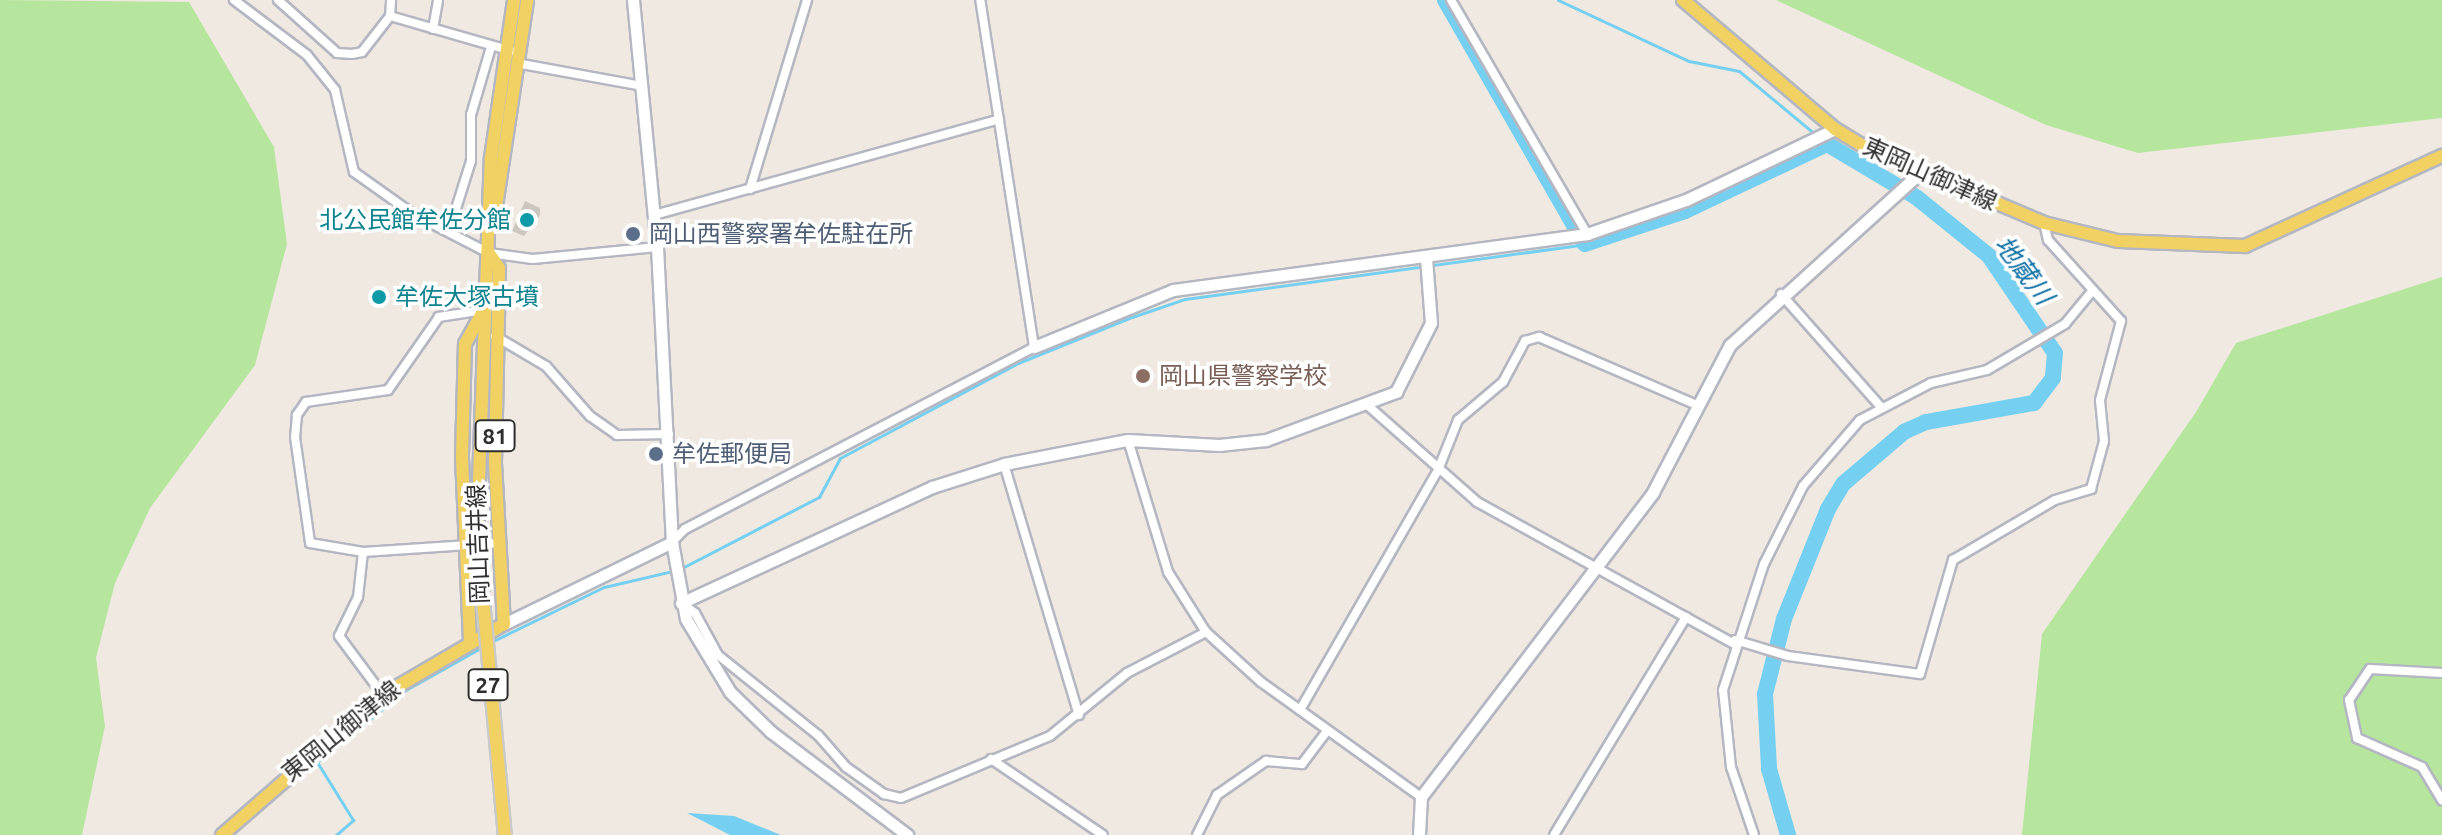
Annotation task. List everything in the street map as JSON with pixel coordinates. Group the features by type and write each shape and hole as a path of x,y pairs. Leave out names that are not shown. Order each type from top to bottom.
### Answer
{"main road":[{"name":"岡山吉井線","path":"489,253 491,158 514,0"},
{"name":"岡山吉井線","path":"505,835 477,535 489,336 484,310 489,253 527,0"},
{"name":"東岡山御津線","path":"1683,0 1835,129 1921,172 2044,223 2154,245 2245,246 2442,156"},
{"name":"81","path":"489,253 499,268 489,336 504,624"},
{"name":"81","path":"470,641 465,546 465,344 484,310"},
{"name":"東岡山御津線","path":"222,835 383,695 470,641 504,624"}],"street":[{"path":"234,0 271,23 335,90 354,172 413,214 489,253 533,259 657,247"},
{"path":"278,0 337,53 362,52 390,16 391,0"},
{"path":"433,29 438,0"},
{"path":"633,0 657,247 673,547 681,603 730,692 771,732 907,835"},
{"path":"750,189 807,0"},
{"path":"980,0 1034,347"},
{"path":"1451,0 1587,234"},
{"path":"390,16 519,58 642,86"},
{"path":"449,231 471,161 471,115 491,47"},
{"path":"654,215 999,119"},
{"path":"504,624 673,547 685,529 1034,347 1173,290 1587,234 1686,200 1835,129"},
{"path":"1419,835 1421,797 1598,570 1653,492 1730,345 1781,293 1921,172"},
{"path":"1366,404 1477,502 1734,642 1788,656 1920,674 1953,560 2055,500 2091,489 2096,481 2104,441 2100,400 2121,332 2114,310 2048,240 2044,223"},
{"path":"681,603 932,487 1004,464 1128,440 1219,445 1266,440 1396,392 1422,348 1431,323 1426,258"},
{"path":"1752,835 1723,723 1734,642 1803,486 1834,445 1880,406 1931,383 1987,370 2065,324 2093,290"},
{"path":"1781,293 1880,406"},
{"path":"484,310 439,317 388,390 306,402 297,415 310,543 363,552 499,543"},
{"path":"489,336 546,366 590,416 617,435 669,434"},
{"path":"1300,710 1438,470 1458,420 1503,382 1525,341 1539,337 1699,406"},
{"path":"1128,440 1168,572 1206,632 1327,731 1421,797"},
{"path":"1004,464 1079,715"},
{"path":"363,552 358,597 339,636 383,695"},
{"path":"681,603 695,613 718,655 884,794 901,798 940,787 991,759 1050,736 1127,673 1206,632"},
{"path":"1554,835 1686,617"},
{"path":"2442,673 2370,669 2349,700 2357,738 2422,767 2442,800"},
{"path":"1197,835 1217,795 1266,761 1302,764 1327,731"},
{"path":"991,759 1103,835"}],"green space":[{"path":"0,0 189,2 274,147 287,244 255,365 150,508 115,583 96,658 105,726 82,835 0,835"},
{"path":"1776,0 2442,0 2442,118 2138,153 2046,125"},
{"path":"2442,277 2442,835 2022,835 2042,634 2196,412 2236,343"}],"water":[{"path":"687,813 734,816 781,835 730,835"}],"building":[{"name":"北公民館牟佐分館","path":"525,201 540,208 540,215 524,236 512,231"}],"waterway":[{"name":"地蔵川","path":"1445,0 1585,244 1685,211 1827,144 1916,197 1989,256 2055,353 2053,378 2034,403 1926,422 1904,432 1843,484 1828,509 1784,619 1765,694 1769,769 1788,835"},
{"path":"1558,0 1689,61 1739,71 1827,144"},
{"path":"680,569 819,497 840,458 1018,363 1132,317 1185,299 1585,244"},
{"path":"491,642 604,587 673,571"},
{"path":"336,835 353,820 317,762 404,691 484,646"}],"place":[{"name":"北公民館牟佐分館","path":"527,220"},
{"name":"岡山西警察署牟佐駐在所","path":"633,234"},
{"name":"牟佐大塚古墳","path":"379,297"},
{"name":"岡山県警察学校","path":"1143,376"},
{"name":"牟佐郵便局","path":"656,454"}]}
